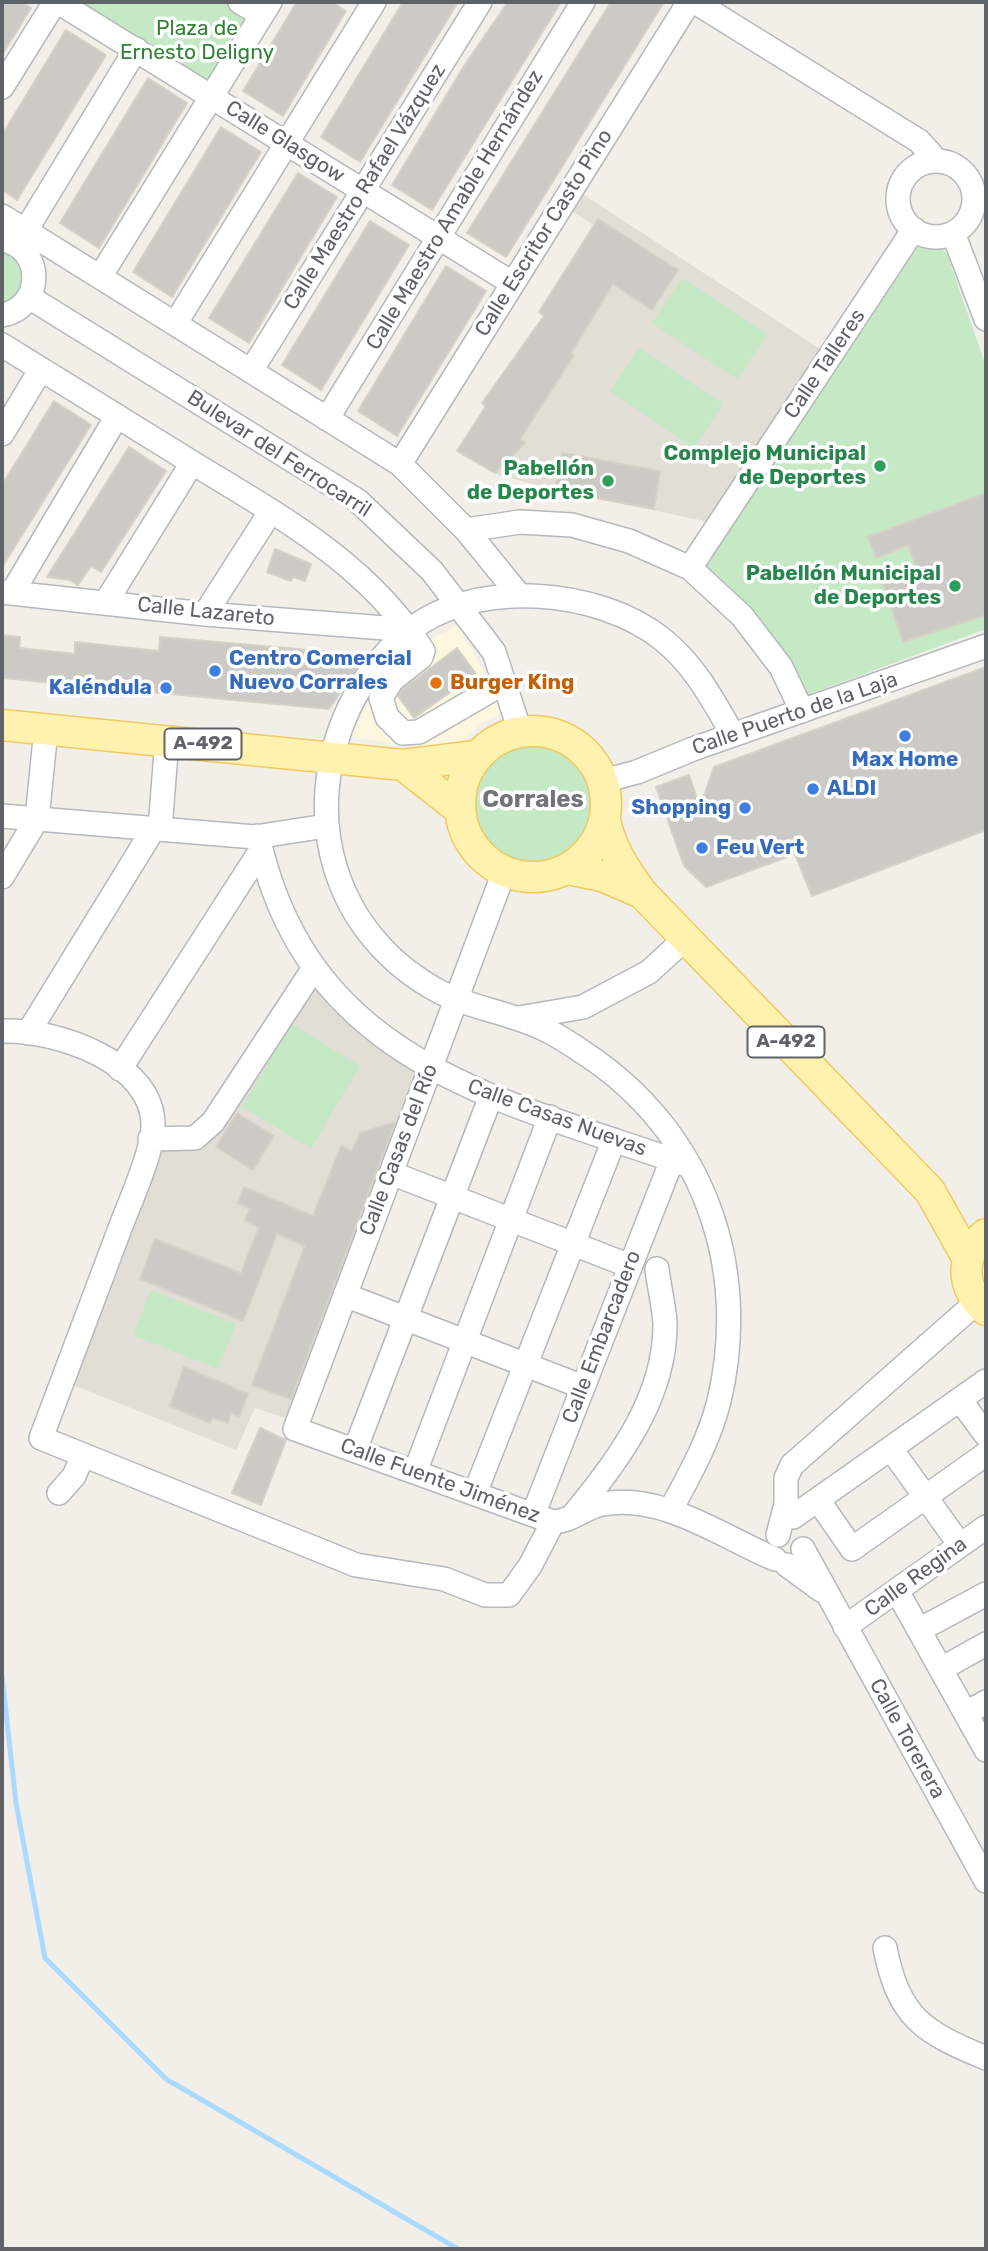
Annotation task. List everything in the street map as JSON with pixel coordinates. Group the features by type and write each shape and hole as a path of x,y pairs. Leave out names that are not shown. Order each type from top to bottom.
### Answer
{"main road":[{"name":"A-492","path":"2,725 403,765 445,763 476,756 491,743 520,731 551,732 574,742 592,759 603,781 607,800 605,820 597,839 585,856 568,869 547,876 526,877 505,872 487,862 473,847 464,829 459,809"},
{"path":"459,809 460,790 476,756"},
{"path":"403,765 459,809"},
{"name":"A-492","path":"605,820 610,844 642,893 930,1191 968,1259 967,1282 982,1306"},
{"name":"A-492","path":"568,869 602,876 642,893"},
{"name":"A-492","path":"930,1191 986,1220"},
{"path":"968,1259 972,1248 986,1234"}],"street":[{"name":"Calle Glasgow","path":"57,2 512,283"},
{"path":"2,87 57,2"},
{"path":"100,277 266,8 240,2"},
{"path":"175,324 374,2"},
{"name":"Calle Maestro Rafael Vázquez","path":"251,371 480,2"},
{"name":"Calle Maestro Amable Hernández","path":"327,419 583,2"},
{"name":"Calle Escritor Casto Pino","path":"400,464 689,2"},
{"path":"695,2 919,141 937,161"},
{"path":"15,239 136,49"},
{"path":"937,161 950,163 963,172 980,195 969,218 953,233 933,236 914,229 900,208 900,188 915,168 937,161"},
{"path":"2,216 34,269 29,298 17,310 2,315"},
{"name":"Calle Talleres","path":"690,568 914,229"},
{"path":"953,233 986,319"},
{"path":"15,239 100,277 400,464 466,530 519,595"},
{"name":"Bulevar del Ferrocarril","path":"29,298 358,501 432,571 494,652 520,731"},
{"path":"2,345 271,511 334,552 374,587 410,630 423,651 421,657 392,680 381,698 387,718 403,733 419,732 505,682"},
{"path":"2,434 41,369"},
{"path":"7,592 117,416"},
{"path":"106,602 192,463"},
{"path":"205,614 271,511"},
{"path":"466,530 520,522 572,525 629,541 690,568 742,617 780,667 802,711"},
{"name":"Calle Lazareto","path":"7,592 205,614 410,630"},
{"path":"670,1511 699,1458 718,1403 728,1351 730,1303 724,1252 709,1206 653,1113 617,1077 544,1029 442,993 409,973 379,946 353,911 333,864 326,826 325,791 330,756 354,697 368,672 410,630 460,605 519,595 551,595 590,602 642,626 663,639 702,682 733,735"},
{"name":"Calle Puerto de la Laja","path":"603,781 638,772 733,735 986,646"},
{"path":"2,877 37,819 46,729"},
{"path":"28,1033 157,828 167,740"},
{"path":"2,816 157,828 260,843 326,826"},
{"path":"120,1069 260,843"},
{"name":"Calle Casas Nuevas","path":"260,843 278,908 314,968 349,1008 396,1046 430,1068 491,1096 681,1163"},
{"name":"Calle Casas del Río","path":"295,1429 505,872"},
{"path":"516,1019 583,1007 649,972 686,938"},
{"path":"150,1139 195,1138 213,1122 314,968"},
{"path":"2,1031 56,1038 94,1051 120,1069 148,1095 154,1128 135,1189 41,1438 356,1565 444,1579 485,1595 509,1595 530,1566 551,1519 625,1447 659,1374 665,1323 657,1269"},
{"path":"355,1450 491,1096"},
{"path":"415,1472 550,1117"},
{"path":"475,1493 614,1140"},
{"name":"Calle Embarcadero","path":"551,1519 583,1387 630,1266 681,1163"},
{"path":"391,1173 630,1266"},
{"path":"345,1295 583,1387"},
{"path":"786,1538 786,1478 792,1465 982,1306"},
{"path":"786,1538 818,1500 986,1381"},
{"path":"960,1400 986,1435"},
{"name":"Calle Fuente Jiménez","path":"295,1429 551,1519 602,1504 653,1506 742,1543 786,1538"},
{"path":"891,1448 960,1545"},
{"path":"818,1500 852,1549 986,1454"},
{"path":"59,1493 74,1476 83,1455"},
{"name":"Calle Regina","path":"845,1628 986,1527"},
{"name":"Calle Torerera","path":"786,1538 829,1597 986,1881"},
{"path":"897,1591 941,1669 981,1707 986,1750"},
{"path":"919,1630 986,1594"},
{"path":"941,1669 986,1644"},
{"path":"885,1948 891,1980 904,2007 926,2028 986,2058"}],"shaded area":[{"path":"572,187 831,356 719,524 555,490 499,475 457,451 544,316 539,312 595,226 561,204"},
{"name":"Burger King","path":"458,625 485,674 499,706 499,715 484,722 459,743 431,749 350,737 370,699 427,642"},
{"path":"314,968 430,1068 297,1422 255,1408 236,1450 63,1381 150,1139 195,1138"}],"green space":[{"name":"Plaza de Ernesto Deligny","path":"58,2 240,2 262,15 212,96"},
{"path":"2,245 18,252 29,283 2,310"},
{"name":"Complejo Municipal de Deportes","path":"918,247 942,249 947,254 986,366 986,629 807,695 787,658 764,625 737,594 706,566"},
{"path":"682,278 767,334 737,379 652,323"},
{"path":"639,348 723,404 694,448 610,391"},
{"path":"532,745 555,749 574,762 587,781 591,804 587,827 574,846 555,859 532,863 509,859 490,846 477,827 473,804 477,781 490,762 509,749"},
{"path":"292,1024 360,1066 311,1148 242,1107"},
{"path":"151,1290 236,1324 218,1369 133,1335"}],"building":[{"path":"2,2 21,2 31,8 2,55"},
{"path":"297,2 332,2 346,11 283,116 243,91"},
{"path":"403,2 458,2 360,162 321,137"},
{"path":"508,2 561,2 432,210 392,185 464,66"},
{"path":"611,2 664,2 506,257 467,233"},
{"path":"66,30 106,55 17,200 2,190 2,135"},
{"path":"148,78 187,103 99,248 60,223"},
{"path":"221,127 261,152 172,297 133,272"},
{"path":"298,173 337,197 249,343 209,318"},
{"path":"598,219 678,270 652,310 613,284 571,353 574,355 520,439 525,443 495,473 457,451 486,406 482,403 544,316 539,312"},
{"path":"370,221 409,245 321,390 282,365"},
{"path":"446,266 486,291 397,436 358,411"},
{"path":"54,401 91,425 2,567 2,485"},
{"path":"129,447 166,471 101,572 91,566 78,585 70,580 47,577"},
{"name":"Pabellón de Deportes","path":"562,453 660,471 654,509 555,490"},
{"name":"Pabellón Municipal de Deportes","path":"986,493 986,615 903,642 883,584 918,572 908,545 876,558 868,537"},
{"path":"275,549 311,564 305,581 293,577 291,581 267,572"},
{"path":"2,635 20,637 19,648 75,654 75,642 159,651 160,637 366,655 329,709 2,678"},
{"name":"Burger King","path":"457,648 476,674 414,718 398,696 403,689"},
{"path":"986,667 986,830 812,896 795,854 706,887 684,866 656,787 689,775 700,807 714,767"},
{"path":"237,1113 274,1136 253,1170 216,1147"},
{"path":"395,1122 291,1399 252,1385 305,1246 277,1234 243,1321 140,1279 155,1239 241,1273 259,1227 245,1221 250,1209 238,1203 244,1187 313,1216 341,1146 352,1151 360,1133"},
{"path":"184,1367 248,1394 239,1417 231,1413 228,1423 213,1418 210,1423 170,1406"},
{"path":"260,1428 286,1440 261,1505 232,1493"}],"waterway":[{"path":"2,1676 16,1803 45,1958 166,2079 458,2249"}],"place":[{"name":"Complejo Municipal de Deportes","path":"880,466"},
{"name":"Pabellón de Deportes","path":"608,481"},
{"name":"Pabellón Municipal de Deportes","path":"955,586"},
{"name":"Centro Comercial Nuevo Corrales","path":"215,671"},
{"name":"Burger King","path":"436,683"},
{"name":"Kaléndula","path":"166,688"},
{"name":"Max Home","path":"905,736"},
{"name":"ALDI","path":"813,789"},
{"name":"Shopping","path":"745,808"},
{"name":"Feu Vert","path":"702,848"}],"district":[{"name":"Corrales","path":"533,800"}]}
